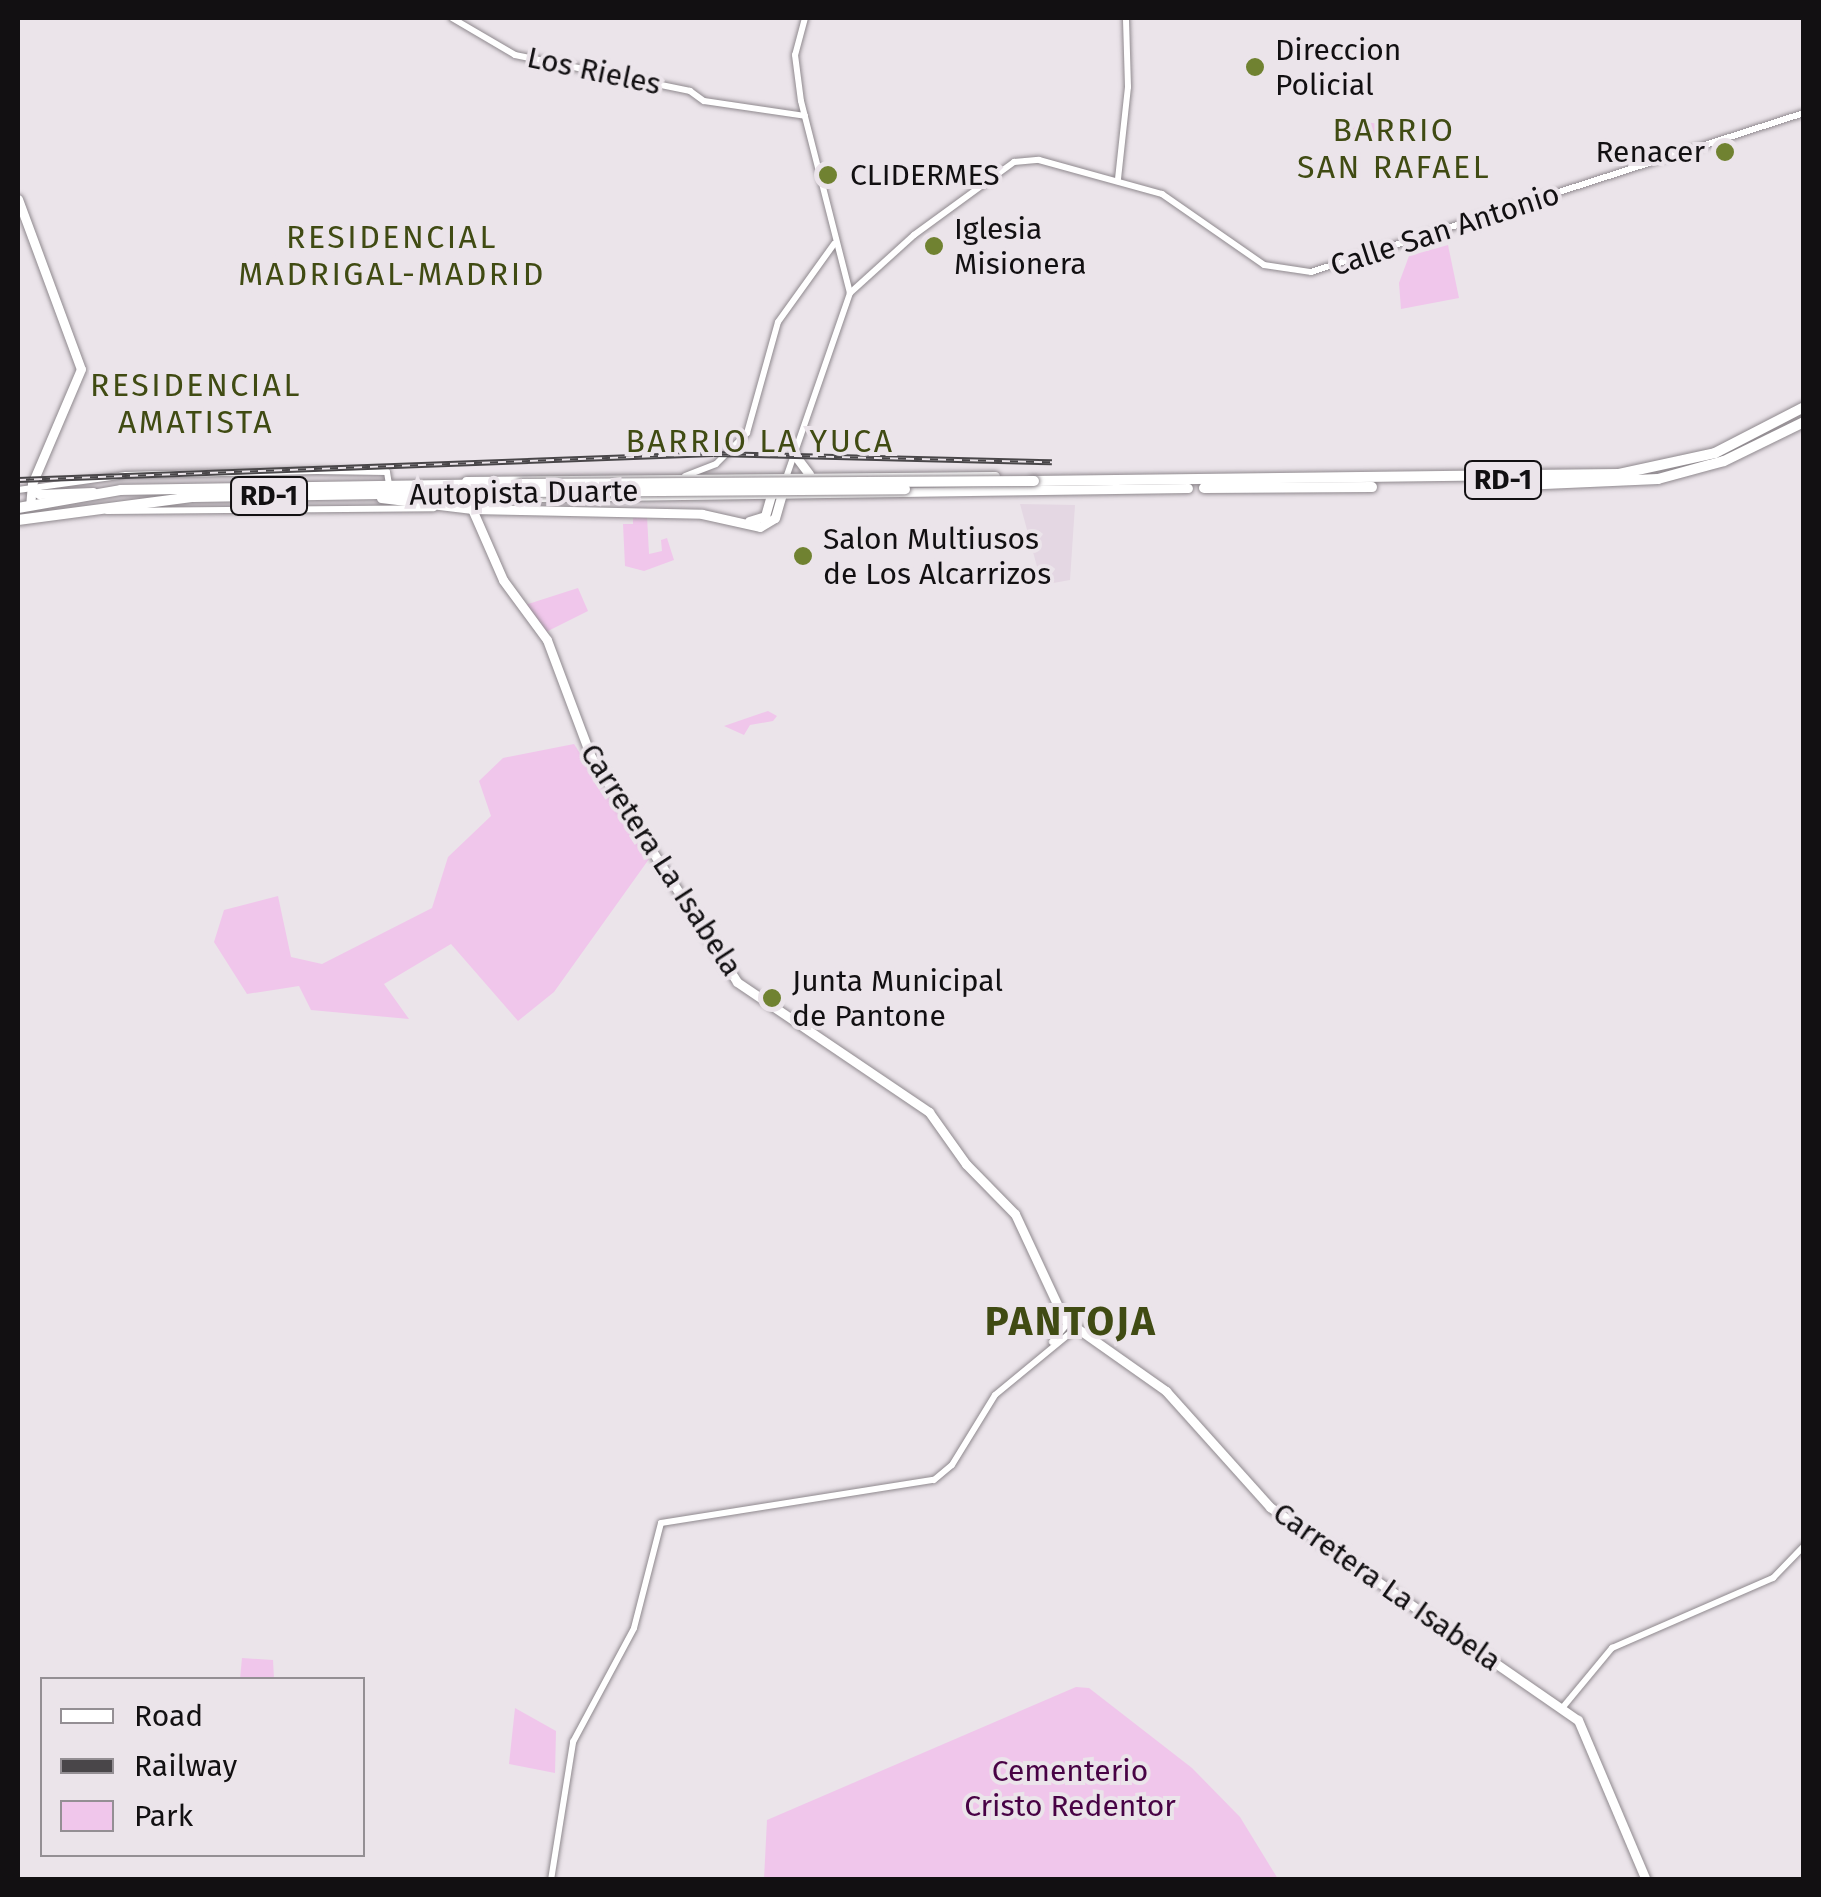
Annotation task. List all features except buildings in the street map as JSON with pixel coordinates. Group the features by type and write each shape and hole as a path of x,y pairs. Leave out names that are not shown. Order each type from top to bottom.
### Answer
{"highway":[{"name":"RD-1","path":"1188,485 1619,474 1715,453 1804,407"},
{"name":"RD-1","path":"1188,485 1611,484 1724,461 1804,422"},
{"name":"RD-1","path":"406,485 521,488"},
{"name":"Autopista Duarte","path":"18,508 95,492 406,485"},
{"name":"Autopista Duarte","path":"18,520 91,506 521,488 1188,485"},
{"path":"290,508 303,495"},
{"path":"324,495 340,507"}],"main road":[{"path":"18,200 81,369 32,484 30,504"},
{"path":"794,454 812,476"},
{"path":"730,476 736,479 732,498"},
{"path":"406,485 730,476 1188,485"},
{"path":"358,495 493,510 702,514 760,526 775,518 779,495 774,476"},
{"path":"477,509 687,509 754,522 765,516 787,476"},
{"path":"860,495 850,486 862,476"},
{"path":"32,484 39,494 95,492"},
{"path":"420,493 732,498 1188,485"},
{"name":"Carretera La Isabela","path":"477,509 482,532 503,580 547,640 591,757 730,973 756,1000 929,1112 966,1164 1015,1214 1071,1326 1166,1390 1255,1494 1285,1520 1562,1707 1589,1736 1646,1880"},
{"path":"482,532 493,510"}],"street":[{"name":"Los Rieles","path":"452,18 515,55 690,91 704,101 805,116"},
{"path":"787,476 850,293 834,244 801,102 796,70 805,18"},
{"path":"1118,179 1128,87 1126,18"},
{"name":"Calle San Antonio","path":"850,293 914,235 1014,162 1032,159 1118,179 1193,212 1264,265 1311,272 1804,113"},
{"path":"681,477 716,464 746,433 778,322 834,244"},
{"path":"18,490 32,484 126,475 359,470 387,472 389,485"},
{"path":"91,506 132,514 340,507 477,509"},
{"path":"552,1880 573,1742 634,1628 662,1523 934,1480 952,1465 995,1395 1071,1326"},
{"path":"1562,1707 1612,1648 1773,1578 1804,1546"}],"shaded area":[{"path":"1020,504 1075,505 1070,580 1042,585"}],"green space":[{"path":"1359,121 1386,125 1385,140 1353,129"},
{"path":"1448,245 1459,298 1401,309 1399,283 1409,256"},
{"path":"633,516 647,516 649,554 662,551 661,540 667,538 674,560 644,571 625,566 623,524 633,524"},
{"path":"578,588 588,611 546,632 525,605"},
{"path":"768,711 777,716 773,721 750,725 744,735 724,726"},
{"path":"574,744 649,859 554,992 518,1021 451,944 384,984 409,1019 311,1010 299,986 247,994 214,942 224,910 278,896 291,957 322,964 432,908 448,857 491,816 479,781 503,758"},
{"path":"242,1658 273,1660 274,1677 240,1677"},
{"name":"Cementerio Cristo Redentor","path":"1076,1687 1089,1688 1192,1768 1240,1817 1278,1879 764,1879 767,1820"},
{"path":"515,1708 556,1731 555,1773 509,1764"}],"railway":[{"path":"18,480 714,454 1052,462"}],"place":[{"name":"Direccion Policial","path":"1255,67"},
{"name":"Renacer","path":"1725,152"},
{"name":"CLIDERMES","path":"828,175"},
{"name":"Iglesia Misionera","path":"934,246"},
{"name":"Salon Multiusos de Los Alcarrizos","path":"803,556"},
{"name":"Junta Municipal de Pantone","path":"772,998"}],"district":[{"name":"BARRIO SAN RAFAEL","path":"1394,150"},
{"name":"RESIDENCIAL MADRIGAL-MADRID","path":"392,256"},
{"name":"RESIDENCIAL AMATISTA","path":"196,404"},
{"name":"BARRIO LA YUCA","path":"760,441"},
{"name":"PANTOJA","path":"1071,1322"}]}
